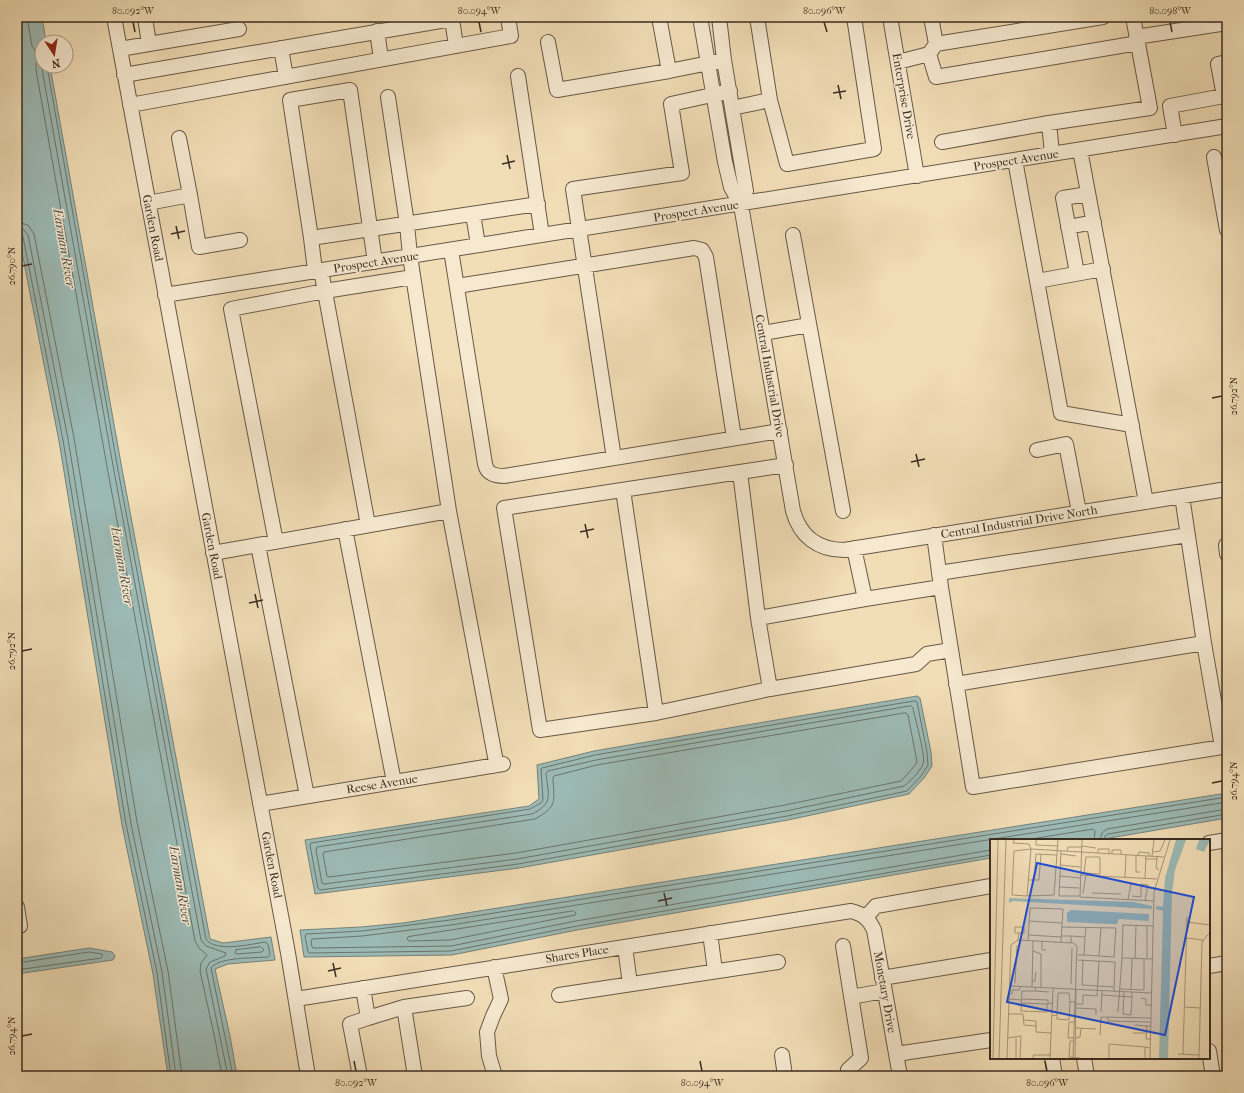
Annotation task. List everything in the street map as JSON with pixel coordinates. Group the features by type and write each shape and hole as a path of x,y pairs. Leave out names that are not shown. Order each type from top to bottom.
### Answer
{"street":[{"name":"Garden Road","path":"114,17 296,999 308,1076"},
{"path":"145,17 149,44"},
{"path":"130,104 511,36 508,17"},
{"path":"659,17 669,71"},
{"name":"Central Industrial Drive","path":"700,17 725,162 731,187 741,205 795,519 804,533 812,541"},
{"name":"Central Industrial Drive","path":"719,17 724,60 746,191 741,205"},
{"path":"756,17 770,100 787,164 874,149 854,17"},
{"name":"Enterprise Drive","path":"890,17 917,176"},
{"path":"931,17 936,77 1137,40 1194,22 1227,24"},
{"path":"898,62 933,49 1103,17"},
{"path":"942,142 1049,123 1150,108 1133,17"},
{"path":"124,74 452,19 456,46"},
{"path":"120,49 239,29"},
{"path":"376,31 381,59"},
{"path":"548,42 557,90 724,60"},
{"path":"281,48 286,77"},
{"path":"1175,135 1170,106 1224,96 1218,64 1227,62"},
{"path":"518,76 542,235"},
{"path":"368,525 324,291 311,238 290,100 350,90 375,262"},
{"path":"614,458 584,267 574,189 682,173 671,104 730,91"},
{"path":"213,553 449,511 413,277 407,224 388,97"},
{"path":"732,108 770,100"},
{"path":"1049,123 1052,154"},
{"name":"Prospect Avenue","path":"165,295 741,205 1227,126"},
{"path":"179,138 199,247 240,240"},
{"path":"1080,150 1146,502"},
{"path":"1214,157 1227,230"},
{"path":"1015,160 1061,413 1132,425"},
{"path":"1077,273 1063,198 1088,194"},
{"path":"148,203 190,195"},
{"path":"311,238 538,204"},
{"path":"473,214 478,246"},
{"path":"1068,226 1094,222"},
{"path":"793,236 842,511"},
{"path":"457,286 699,248 705,253 734,438"},
{"path":"451,250 485,464 489,473 496,476 504,476 780,431"},
{"path":"1037,281 1103,269"},
{"path":"276,542 231,309 324,291 413,277"},
{"path":"763,333 809,325"},
{"path":"1036,450 1066,444 1079,512"},
{"path":"786,465 504,508 540,730 656,713 770,689 916,664 927,654 951,650"},
{"path":"740,472 758,618 770,689"},
{"name":"Central Industrial Drive North","path":"812,541 835,550 854,548 1227,488"},
{"path":"623,490 656,713"},
{"path":"934,535 972,787 1222,747 1204,643 1182,496"},
{"name":"Reese Avenue","path":"260,804 499,765 496,762 449,511"},
{"path":"345,529 394,782"},
{"path":"758,618 865,599 940,580 1188,535"},
{"path":"258,545 307,796"},
{"path":"1227,545 1227,554"},
{"path":"854,548 865,599"},
{"path":"956,684 1204,643"},
{"path":"1210,843 1227,840"},
{"path":"863,915 876,906 990,886"},
{"path":"17,907 20,926"},
{"name":"Shares Place","path":"296,999 852,911 863,915"},
{"name":"Monetary Drive","path":"863,915 871,923 874,930 900,1076"},
{"path":"710,934 715,971"},
{"path":"843,946 861,1058 848,1070 849,1076"},
{"path":"625,947 630,984"},
{"path":"851,997 883,984 990,960"},
{"path":"559,995 778,962"},
{"path":"1210,966 1227,964"},
{"path":"494,967 501,999 487,1032 490,1056 495,1076"},
{"path":"363,988 368,1018"},
{"path":"360,1076 350,1024 404,1007 467,998"},
{"path":"404,1007 415,1076"},
{"path":"896,1054 990,1040"},
{"path":"782,1056 785,1076"},
{"path":"1210,1057 1213,1076"},
{"path":"1052,1059 1055,1076"},
{"path":"1084,1059 1087,1076"}],"water":[{"name":"Earman River","path":"17,17 42,17 45,34 34,34 34,74 51,74 122,469 210,939 223,943 271,937 275,960 228,964 215,969 237,1076 168,1076 153,974 122,825 59,441 17,227"},
{"path":"917,696 920,698 931,752 932,766 924,778 909,794 788,820 519,868 315,894 305,840 529,806 539,799 537,765 594,751"},
{"path":"1227,793 1227,818 1104,839 990,839 990,858 577,930 452,955 304,957 300,930 403,923"},
{"path":"89,948 112,952 115,956 113,960 17,974 17,959"}]}
